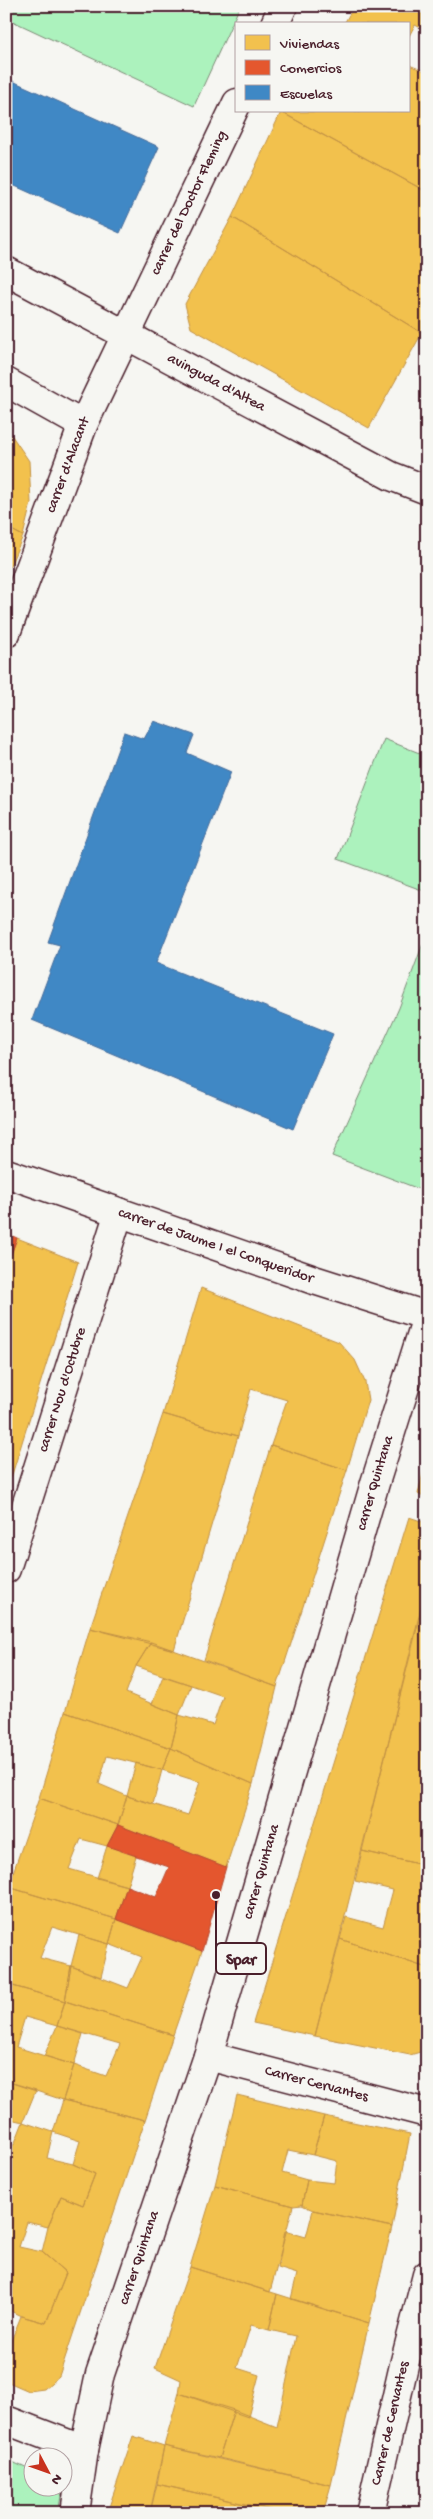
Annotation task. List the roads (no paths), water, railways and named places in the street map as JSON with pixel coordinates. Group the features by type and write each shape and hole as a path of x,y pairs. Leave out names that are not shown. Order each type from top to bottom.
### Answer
{"street":[{"path":"276,22 283,6"},
{"name":"carrer del Doctor Fleming","path":"141,303 235,107"},
{"name":"avinguda d'Altea","path":"6,271 391,476 427,490"},
{"name":"carrer d'Alacant","path":"6,633 84,425 141,303"},
{"path":"6,382 84,425"},
{"name":"carrer de Jaume I el Conqueridor","path":"6,1173 427,1317"},
{"name":"carrer Nou d'Octubre","path":"6,1569 119,1212"},
{"name":"carrer Quintana","path":"75,2513 84,2450 100,2374 208,2056 374,1483 427,1317"},
{"name":"Carrer Cervantes","path":"208,2056 427,2113"},
{"name":"Carrer de Cervantes","path":"370,2513 427,2275"},
{"path":"6,2420 84,2450"}],"place":[{"name":"Spar","path":"216,1895"}]}
